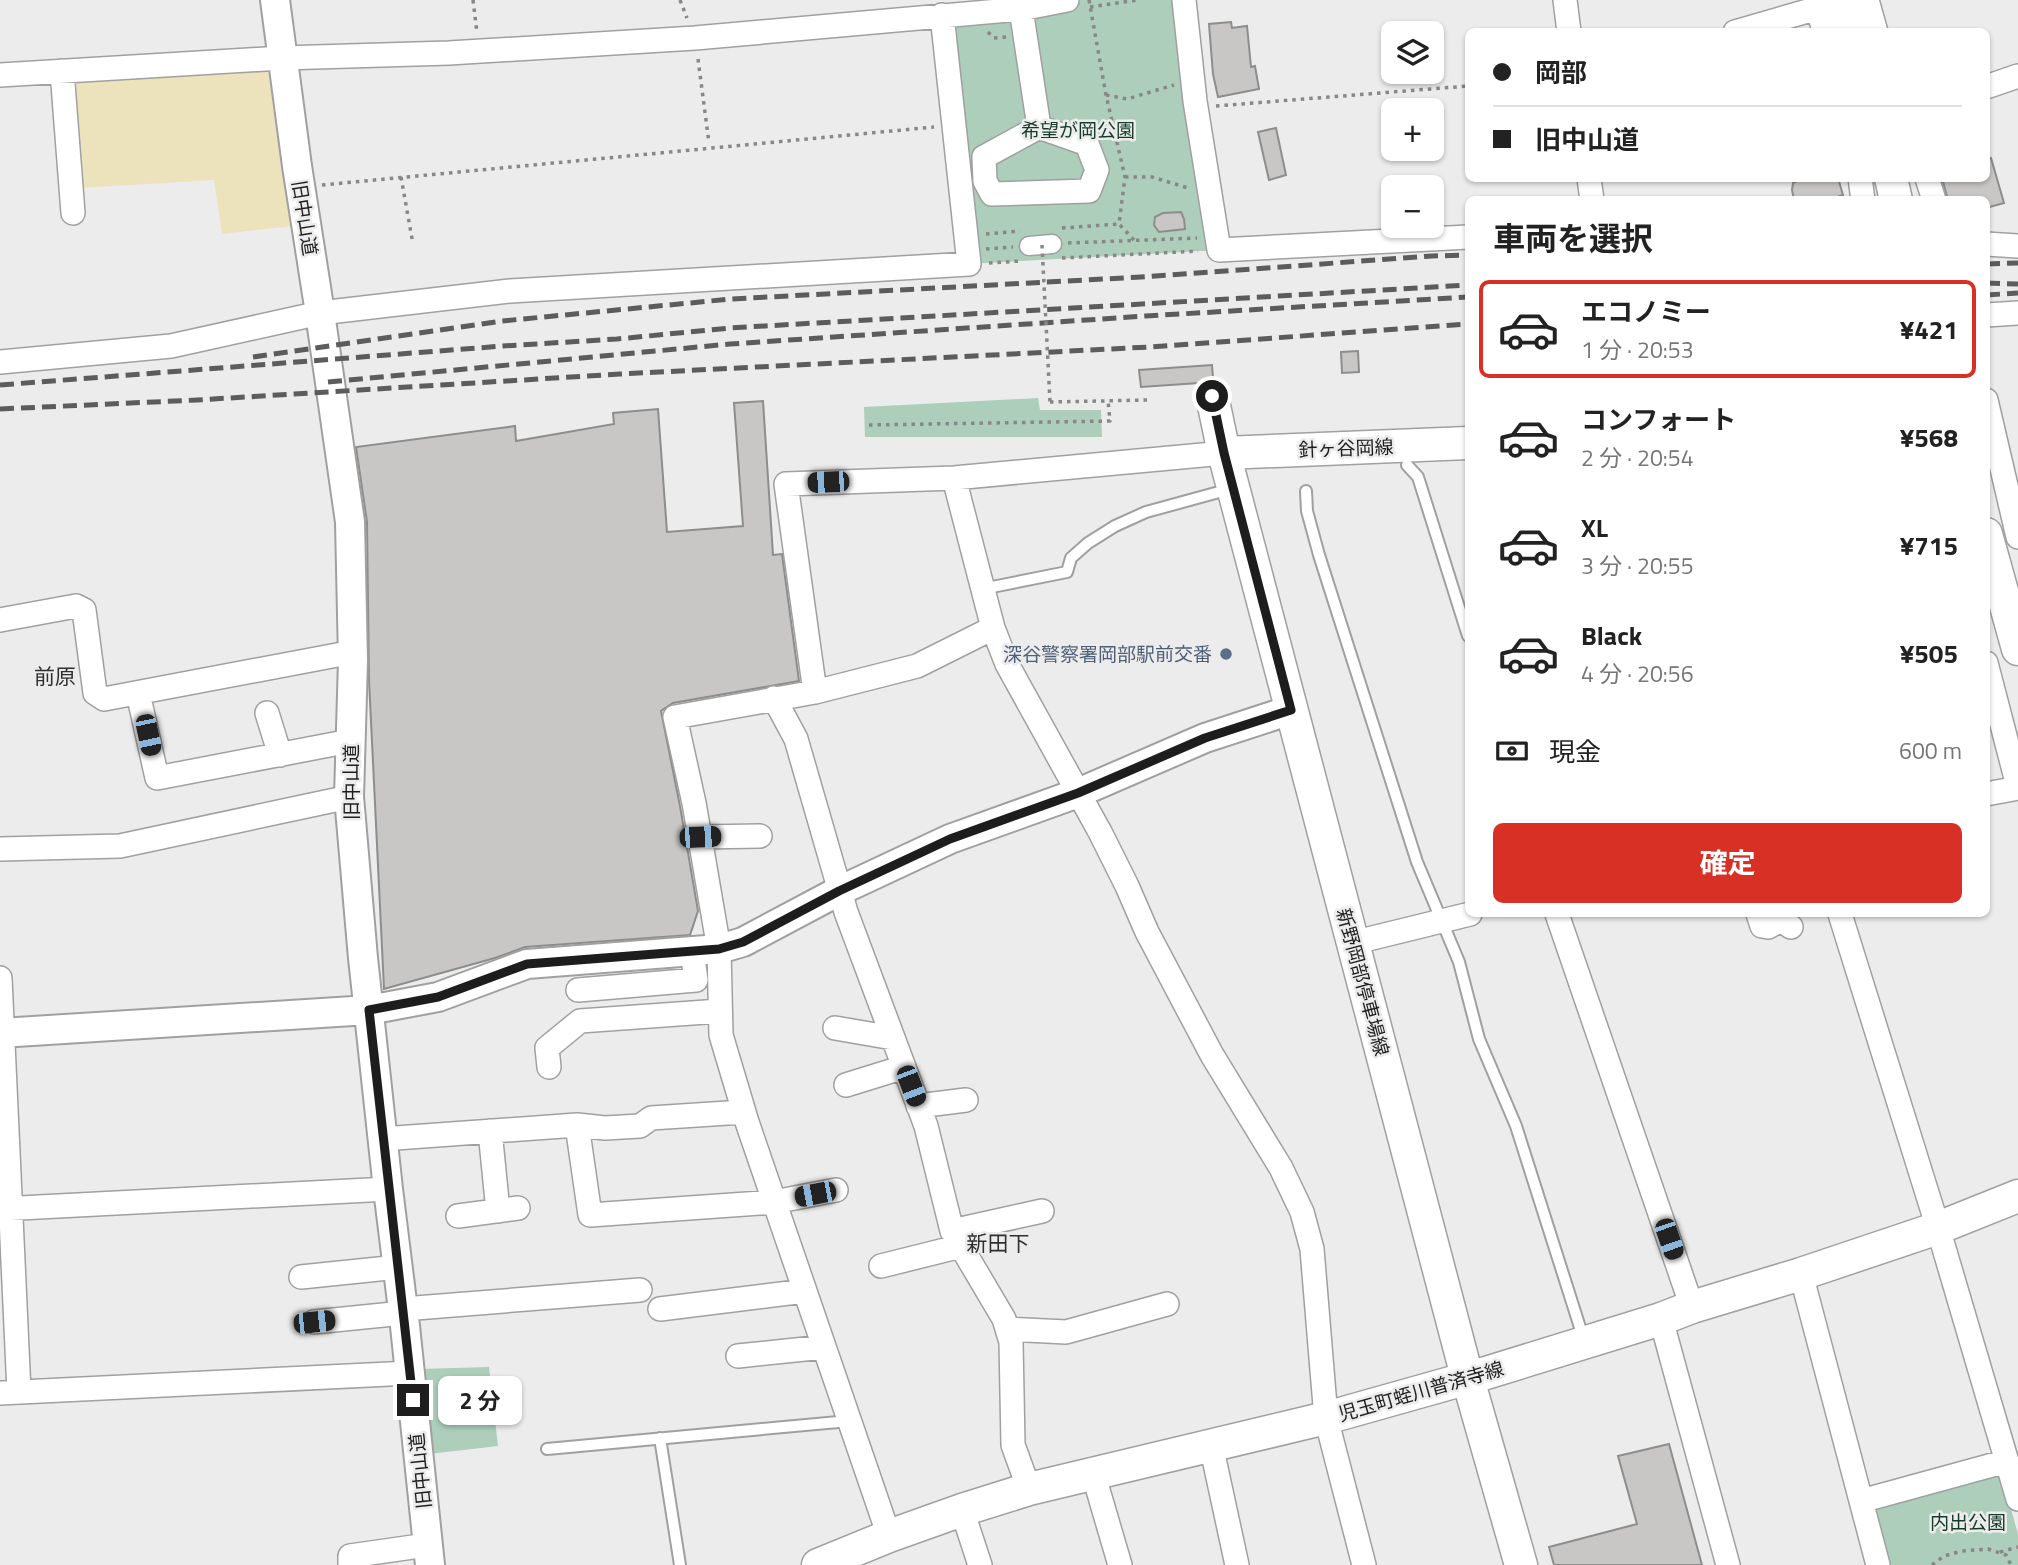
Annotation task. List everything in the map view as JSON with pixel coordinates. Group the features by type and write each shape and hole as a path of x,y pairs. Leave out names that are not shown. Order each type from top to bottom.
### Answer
{"main road":[{"path":"1825,3 1847,28"},
{"name":"新野岡部停車場線","path":"1212,396 1233,488 1467,1379 1521,1565"},
{"name":"針ヶ谷岡線","path":"1224,453 1465,443"},
{"path":"1990,548 2018,649"},
{"name":"児玉町蛭川普済寺線","path":"818,1565 889,1536 1029,1489 1326,1418 1467,1379 1801,1274 1938,1228 2018,1196"}],"street":[{"name":"旧中山道","path":"275,0 350,522 353,652 349,797 382,1139 429,1555"},
{"path":"0,75 695,38 942,15 1067,0"},
{"path":"1184,0 1193,80 1218,243 1465,237"},
{"path":"1565,0 1568,28"},
{"path":"1867,0 1875,28"},
{"path":"1747,28 1825,3 1824,28"},
{"path":"1017,5 1039,127"},
{"path":"0,362 171,346 320,313 510,291 969,264 942,15"},
{"path":"62,71 73,213"},
{"path":"1990,86 2018,76"},
{"path":"1039,127 1087,144 1097,170 1089,191 992,194 985,181 984,157 1039,127"},
{"path":"1990,244 2018,246"},
{"path":"1990,315 2018,313"},
{"path":"1990,417 2018,537"},
{"path":"815,692 786,484 954,478 1224,453"},
{"path":"954,478 993,628 1007,664 1105,843 1147,932 1212,1055 1281,1168 1302,1212 1312,1249 1326,1418 1364,1565"},
{"path":"0,620 76,606 84,611 95,693 104,699 353,652"},
{"path":"889,1536 743,1112 721,1035 720,1011 706,950 700,837 675,717 815,692 917,666 993,628"},
{"path":"1990,678 2018,787 1990,793"},
{"path":"138,693 157,778 351,741"},
{"path":"774,698 796,739 839,891 926,1126 956,1238 1004,1318 1011,1342 1013,1445 1029,1489"},
{"path":"1,1033 369,1010 438,997 527,964 706,950 743,942 839,891 950,839 1078,793 1205,738 1291,710"},
{"path":"267,713 281,755"},
{"path":"0,849 120,846 349,797"},
{"path":"700,837 760,836"},
{"path":"1352,943 1465,915"},
{"path":"1558,917 1692,1307"},
{"path":"1759,917 1762,926 1781,920 1791,927"},
{"path":"1841,917 1938,1228 2018,1499"},
{"path":"578,990 696,980 706,950"},
{"path":"0,978 9,1392 410,1373"},
{"path":"549,1067 547,1048 580,1021 720,1011"},
{"path":"835,1028 893,1038"},
{"path":"846,1085 904,1067"},
{"path":"918,1106 966,1100"},
{"path":"382,1139 578,1125 605,1128 640,1126 651,1118 743,1112"},
{"path":"578,1125 590,1215 774,1202 836,1189"},
{"path":"458,1216 508,1210 491,1131"},
{"path":"5,1209 388,1189"},
{"path":"881,1266 956,1238 1042,1211"},
{"path":"301,1277 398,1266"},
{"path":"1801,1274 1878,1565"},
{"path":"314,1322 403,1311 640,1290"},
{"path":"660,1309 805,1291"},
{"path":"1007,1329 1066,1332 1167,1304"},
{"path":"1661,1318 1728,1565"},
{"path":"738,1356 824,1347"},
{"path":"1211,1445 1237,1565"},
{"path":"1861,1501 2007,1461"},
{"path":"1093,1473 1120,1565"},
{"path":"962,1510 980,1565"},
{"path":"350,1565 350,1556 429,1555"}],"lane":[{"path":"1407,465 1418,477 1465,626"},
{"path":"982,589 1067,572 1071,558 1088,543 1115,526 1146,512 1233,488"},
{"path":"1306,491 1307,511 1324,568 1417,862 1459,962 1479,1039 1516,1126 1585,1342"},
{"path":"547,1449 849,1421"},
{"path":"660,1438 680,1565"}],"path":[{"path":"473,0 479,51"},
{"path":"1089,0 1106,95 1125,177 1119,224 1134,240"},
{"path":"695,38 709,143"},
{"path":"1106,95 1127,99 1193,80"},
{"path":"1197,108 1465,86"},
{"path":"300,187 954,125"},
{"path":"401,177 413,244"},
{"path":"1125,177 1152,177 1184,188 1209,189"},
{"path":"1082,242 1134,240 1218,243"},
{"path":"969,264 1040,253 1218,243"},
{"path":"1040,253 1050,402 1148,400"},
{"path":"869,425 1110,421 1108,400"},
{"path":"1998,1553 2018,1548"},
{"path":"1932,1565 1944,1556 1962,1551 1989,1549 2006,1555 2011,1565"}],"green space":[{"name":"希望が岡公園","path":"1047,0 1184,0 1219,250 969,264 942,15"},
{"path":"1038,398 1040,410 1101,410 1102,437 865,437 864,407"},
{"path":"489,1367 498,1446 429,1454 418,1369"},
{"name":"内出公園","path":"2000,1470 2018,1534 2018,1565 1890,1565 1874,1503"}],"sand":[{"path":"264,69 274,76 292,226 222,234 214,180 80,188 71,80"}],"building":[{"path":"1231,22 1232,28 1247,26 1251,67 1255,66 1259,89 1218,97 1213,74 1209,24"},
{"path":"1276,128 1286,175 1269,180 1258,132"},
{"path":"1991,158 2004,203 1990,207 1990,196 1947,196 1943,182 1990,182"},
{"path":"1839,182 1843,195 1793,196 1793,183"},
{"path":"1181,212 1185,229 1159,232 1154,225 1155,217 1163,213"},
{"path":"1358,351 1359,372 1342,373 1341,352"},
{"path":"1212,365 1213,378 1199,383 1141,387 1139,370"},
{"path":"763,401 773,555 782,554 799,681 673,703 661,711 698,911 690,935 525,947 384,989 369,680 367,522 356,447 515,426 516,441 614,424 613,413 658,409 667,532 743,526 734,403"},
{"path":"1669,1444 1702,1565 1554,1565 1549,1547 1637,1524 1618,1456"}],"railway":[{"path":"253,357 502,321 731,299 1141,277 1465,255"},
{"path":"1990,264 2018,263"},
{"path":"1990,283 2018,284"},
{"path":"0,385 617,339 730,328 1465,285"},
{"path":"1990,295 2018,293"},
{"path":"328,382 730,344 1465,297"},
{"path":"0,409 1149,347 1465,324"}],"place":[{"name":"深谷警察署岡部駅前交番","path":"1226,654"}],"district":[{"name":"前原","path":"55,677"},
{"name":"新田下","path":"998,1244"}],"route":[{"path":"413,1400 369,1010 438,997 527,964 719,949 743,942 839,891 950,839 1078,793 1205,738 1291,710 1224,453 1212,396"}]}
